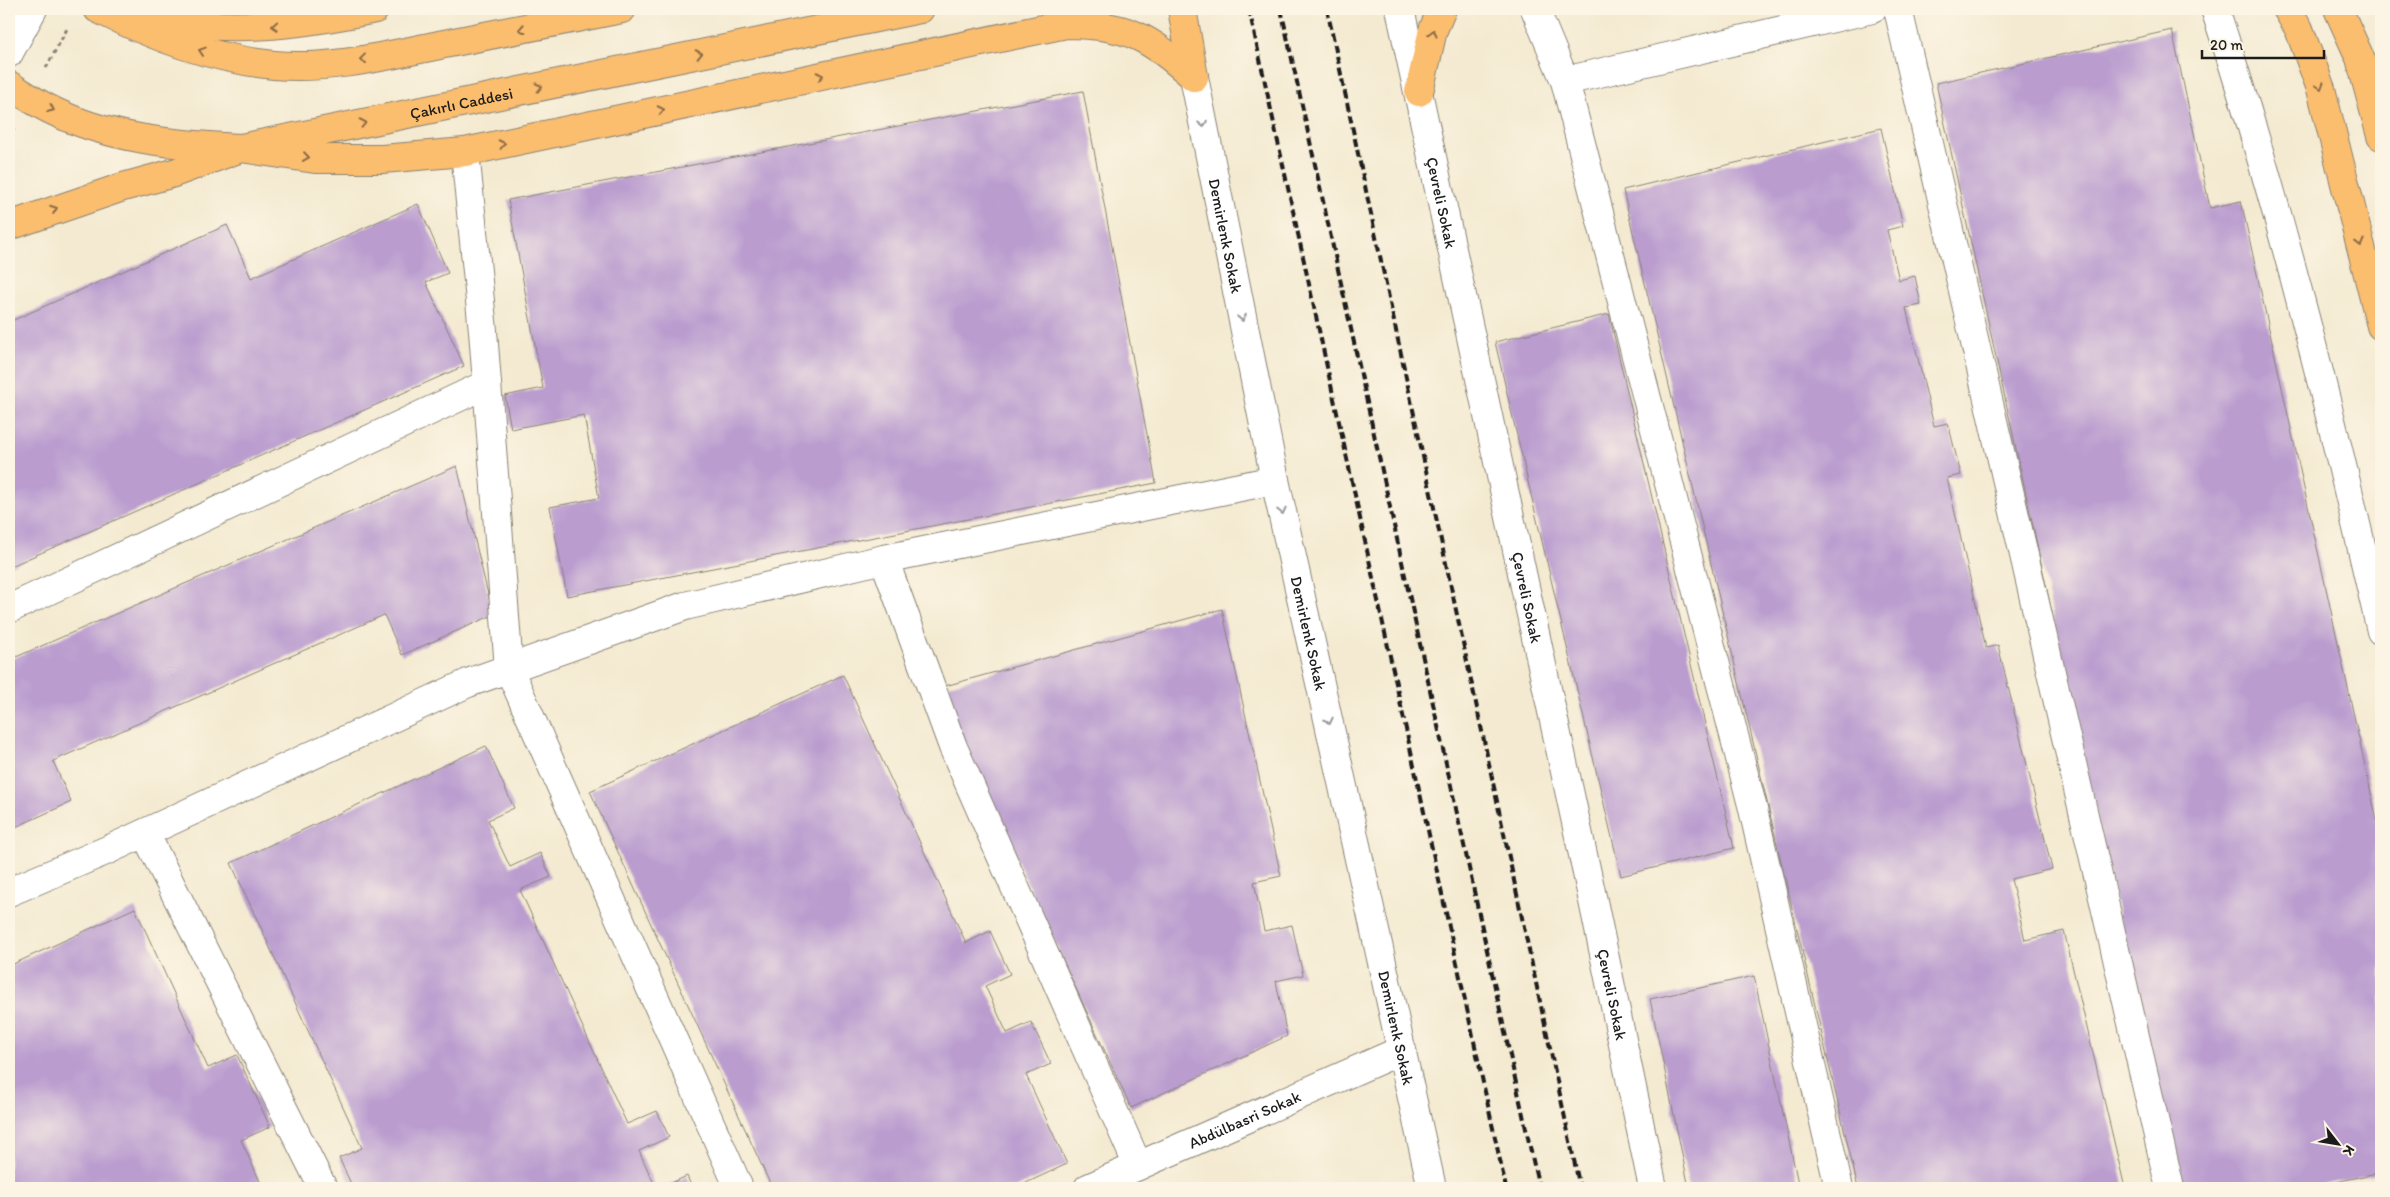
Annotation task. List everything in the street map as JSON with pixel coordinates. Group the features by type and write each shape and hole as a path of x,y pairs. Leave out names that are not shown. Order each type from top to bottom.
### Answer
{"main road":[{"path":"100,10 170,23 215,28 247,28 314,21 375,9"},
{"path":"100,10 170,40 223,58 276,65 332,63 379,57 622,9"},
{"name":"Çakırlı Caddesi","path":"9,85 49,109 102,130 149,140 240,148 920,9"},
{"path":"1182,9 1194,77"},
{"path":"1419,92 1433,30 1442,9"},
{"path":"2287,9 2300,29 2321,89 2381,326"},
{"path":"2338,9 2360,58 2381,136"},
{"path":"9,226 123,187 174,173 240,148 315,159 382,159 465,152 1066,24 1100,24 1135,34 1162,49 1194,77"}],"street":[{"path":"9,53 33,9"},
{"name":"Çevreli Sokak","path":"1400,9 1653,1188"},
{"path":"1535,9 1565,81 1752,805 1838,1188"},
{"path":"1565,81 1872,9"},
{"path":"1898,9 2170,1188"},
{"path":"2215,9 2247,107 2333,424 2381,630"},
{"name":"Demirlenk Sokak","path":"1194,77 1275,480 1432,1188"},
{"path":"465,152 487,384 508,669 740,1188"},
{"path":"9,609 487,384"},
{"path":"9,892 145,832 468,683 685,606 884,559 1275,480"},
{"path":"884,559 953,747 1138,1166"},
{"path":"145,832 323,1188"},
{"name":"Abdülbasri Sokak","path":"1088,1188 1402,1050"}],"building":[{"path":"2172,30 2210,208 2241,201 2381,839 2381,1172 2309,1188 2178,1188 1936,83"},
{"path":"1083,91 1156,483 567,596 550,507 599,498 584,415 511,429 505,396 543,388 508,200"},
{"path":"1881,128 1903,226 1887,230 1899,280 1915,276 1921,305 1906,308 1934,426 1948,423 1961,475 1947,478 1986,648 1998,645 2052,869 2011,879 2025,940 2064,931 2125,1188 1858,1188 1623,190"},
{"path":"418,204 448,273 426,282 464,366 9,567 9,322 227,225 251,278"},
{"path":"1609,314 1734,848 1621,876 1495,342"},
{"path":"457,466 493,615 402,655 384,615 53,761 71,802 9,830 9,660"},
{"path":"1222,609 1281,876 1254,882 1264,931 1292,925 1303,975 1276,981 1287,1036 1131,1108 938,688"},
{"path":"843,675 966,943 990,931 1010,974 985,986 1007,1033 1031,1022 1051,1064 1026,1075 1067,1164 1015,1188 772,1188 590,791"},
{"path":"486,746 514,808 488,820 510,867 540,853 551,877 520,890 627,1124 657,1111 669,1137 639,1151 656,1188 353,1188 339,1158 362,1148 231,863"},
{"path":"135,908 208,1068 237,1055 270,1127 241,1140 263,1188 9,1188 9,966"},
{"path":"1754,976 1799,1188 1689,1188 1650,999"},
{"path":"687,1176 692,1188 660,1188"}],"railway":[{"path":"1249,9 1506,1188"},
{"path":"1281,9 1539,1188"},
{"path":"1327,9 1580,1188"}]}
